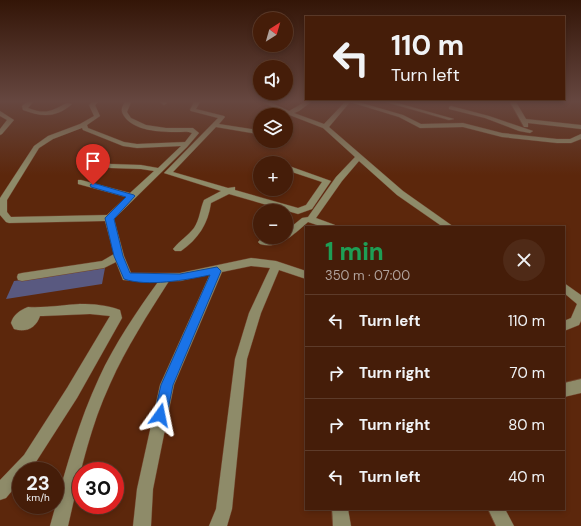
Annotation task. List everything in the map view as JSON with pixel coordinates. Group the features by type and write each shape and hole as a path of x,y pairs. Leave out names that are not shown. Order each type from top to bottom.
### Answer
{"street":[{"path":"78,127 42,141 36,147 22,167 16,181 3,200 1,215 9,220 109,218 196,133 193,130 149,127"},
{"path":"85,127 85,129 122,144 137,146 186,144"},
{"path":"213,127 168,173 298,211 309,206 327,181 293,170"},
{"path":"224,127 253,131"},
{"path":"325,127 400,193 448,226"},
{"path":"469,127 502,135 536,139 572,141 581,136"},
{"path":"512,127 530,131"},
{"path":"527,127 536,139"},
{"path":"311,219 339,179 359,157"},
{"path":"80,159 112,166 141,167 158,170"},
{"path":"81,182 131,196"},
{"path":"178,249 190,241 205,218 207,202 238,187"},
{"path":"109,218 119,256 127,277 180,277 217,271 251,262 276,265 305,275"},
{"path":"293,230 305,220 311,219 329,226"},
{"path":"22,277 104,264 119,256"},
{"path":"218,526 224,509 242,359 255,313 276,265"},
{"path":"142,526 145,489 167,385 217,271"},
{"path":"59,526 79,449 104,381 140,316 166,278"},
{"path":"565,288 581,301"},
{"path":"565,326 576,321 581,306"},
{"path":"0,492 33,454 72,394 116,318 116,313 110,310 43,311 34,313"},
{"path":"565,390 581,386"},
{"path":"340,510 342,526"},
{"path":"497,510 505,526"}],"shaded area":[{"path":"105,268 102,284 6,299 14,281"}],"route":[{"path":"93,185 131,196 109,218 119,256 127,277 180,277 217,271 167,385 160,415"}]}
